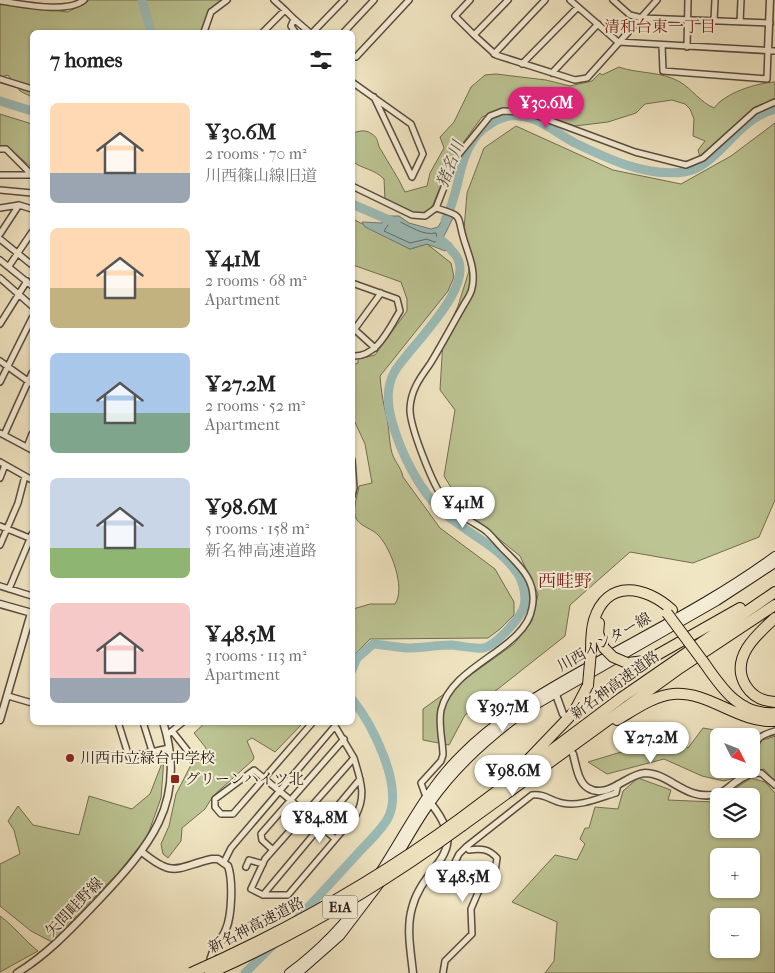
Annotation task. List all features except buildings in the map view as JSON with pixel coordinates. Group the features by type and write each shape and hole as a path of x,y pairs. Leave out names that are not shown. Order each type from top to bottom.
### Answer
{"highway":[{"path":"670,612 640,597 620,598 604,611 600,620 598,634 604,648 613,657 627,663 645,660 657,655 775,586"},
{"path":"461,820 530,758 559,730 574,712 588,685 593,622 600,606 615,594 631,590 647,592 660,599 707,662 736,696 753,706 775,708"},
{"name":"新名神高速道路","path":"209,971 270,945 352,900 417,859 461,820 621,698 775,592"},
{"name":"新名神高速道路","path":"192,973 302,919 383,872 576,743 680,668 775,605"},
{"path":"775,618 760,631 741,659 744,682 750,693 760,700 775,702"},
{"path":"707,662 720,686 744,707 754,711 775,713"},
{"path":"576,743 588,739 654,700 671,694 689,695 706,699 745,717 759,721 775,721"}],"main road":[{"name":"川西インター線","path":"289,973 309,958 356,908 428,800 486,740 555,690 713,597 775,556"},
{"name":"川西インター線","path":"555,690 717,602 775,563"},
{"name":"川西インター線","path":"298,973 340,936 361,911 428,800"}],"street":[{"path":"0,1 64,8 79,4 84,0"},
{"path":"205,30 211,12 227,0"},
{"path":"274,0 307,30"},
{"path":"315,30 344,0"},
{"path":"346,30 374,0"},
{"path":"355,57 409,0"},
{"path":"470,0 455,16 494,54 575,80 587,78 657,0"},
{"path":"474,35 508,0"},
{"path":"494,54 545,0"},
{"path":"570,0 618,42 775,51"},
{"path":"614,0 621,2 630,14 642,18 770,23"},
{"path":"686,47 689,20 688,0"},
{"path":"714,21 715,0"},
{"path":"740,22 741,0"},
{"path":"662,45 663,71 767,78 770,0"},
{"path":"522,64 578,6"},
{"path":"265,30 285,10"},
{"path":"294,19 291,26 294,30"},
{"path":"552,73 598,24"},
{"path":"0,79 30,87"},
{"path":"355,84 374,97 411,124 423,154 412,177 374,97"},
{"path":"355,187 412,215 424,216 438,208 455,160 480,125 490,116 496,114 527,112 635,152 686,165 703,158 755,111 775,102"},
{"path":"0,149 6,149 30,173"},
{"path":"0,174 30,175"},
{"path":"0,190 30,193"},
{"path":"0,208 20,205 30,208"},
{"path":"0,234 20,205"},
{"path":"413,973 410,932 412,908 423,884 443,857 447,840 445,824 428,800 421,783 441,761 443,756 441,712 447,695 473,668 512,640 527,621 532,609 533,590 523,569 492,537 465,519 440,494 411,419 410,407 415,386 472,288 472,264 457,214 438,208"},
{"path":"9,266 30,235"},
{"path":"0,240 30,263"},
{"path":"0,260 30,284"},
{"path":"0,278 30,304"},
{"path":"0,324 18,292 27,281"},
{"path":"355,284 397,298 400,311 375,348 366,354 355,356"},
{"path":"355,326 380,293"},
{"path":"0,382 30,322"},
{"path":"355,331 375,348"},
{"path":"0,361 30,381"},
{"path":"30,384 2,434 30,449"},
{"path":"27,447 30,439"},
{"path":"0,478 2,464 30,479"},
{"path":"0,545 18,503 25,476"},
{"path":"0,526 30,536"},
{"path":"9,589 30,542"},
{"path":"0,586 30,595"},
{"path":"0,604 30,612"},
{"path":"0,720 30,620"},
{"path":"555,690 563,714"},
{"path":"8,696 30,702"},
{"path":"119,725 129,756 169,748"},
{"path":"144,725 152,751"},
{"name":"矢問畦野線","path":"17,973 65,936 142,852 158,826 168,796 171,778 170,733 165,725"},
{"path":"180,725 170,733 188,750"},
{"path":"310,725 263,777 233,814 221,814 216,806 215,798 254,770 263,777 280,790 335,839"},
{"path":"224,862 231,848 333,725"},
{"path":"335,725 354,758 363,790 360,807 288,895 263,895 251,890 263,864 273,850 354,758"},
{"path":"760,737 763,734 775,731"},
{"path":"273,850 262,840 261,834 344,739"},
{"path":"572,754 580,778 586,787 599,791 645,773 661,778 684,791 709,795 717,794 751,774 761,773 775,785"},
{"path":"263,895 360,779"},
{"path":"433,872 440,876 449,874 459,854 466,847 532,795 543,795 560,803 582,803 616,794 618,784"},
{"path":"443,973 445,961 472,934 471,909 480,888 496,872 497,858 493,854 481,848 469,850 466,847"},
{"path":"142,852 168,870 212,858 224,862 231,873 229,919 224,934 212,955 209,971 217,973"},
{"path":"246,867 249,860 263,864"}],"green space":[{"path":"89,0 221,0 210,9 203,30 30,30 30,96 20,91 8,75 0,77 0,4 68,12"},
{"path":"619,67 673,78 714,108 733,93 775,82 775,99 755,107 700,157 698,150 705,141 693,136 694,119 690,109 685,104 672,100 645,104 636,113 608,122 575,126 526,110 499,110 482,117 452,158 432,207 425,213 411,212 385,200 384,179 355,163 355,132 367,131 376,137 380,148 405,192 427,186 430,173 444,148 440,137 454,122 471,87 485,75 496,74 546,80 570,86 592,81 600,73 602,75"},
{"path":"0,114 30,123 30,166 7,146 0,146"},
{"path":"775,123 775,500 759,537 693,563 630,552 570,605 565,636 465,715 449,745 423,740 423,709 514,644 532,621 538,594 520,556 466,512 444,476 455,410 440,390 443,339 458,306 469,271 464,229 467,193 484,148 516,126 613,170 681,184 731,156"},
{"path":"355,220 410,249 427,244 451,263 454,277 448,291 380,376 391,449 403,477 440,528 495,569 514,602 514,615 488,638 370,639 355,654 355,608 370,604 395,604 398,597 399,588 396,569 384,542 355,517 359,486 372,483 365,444 355,422 355,364 358,363 358,359 375,355 407,311 407,299 401,282 355,266"},
{"path":"203,725 301,725 275,752 252,738 247,741 254,757 253,760 213,796 205,809 182,828 181,841 168,858 163,854 161,844 169,826 176,794 191,765 206,748 194,733"},
{"path":"659,725 688,748 703,728 710,729 710,778 664,759 607,774 588,762 641,746"},
{"path":"775,736 775,782 764,769 760,770 760,738 767,739"},
{"path":"164,758 161,798 147,837 118,873 52,942 31,931 0,906 0,864 20,854 14,830 8,821 18,806 33,825 79,835 89,796 132,809 150,794"},
{"path":"638,778 671,790 668,800 710,802 710,838 760,838 760,788 736,788 751,778 765,782 775,793 775,973 545,973 554,961 557,922 512,902 555,855 577,860 585,844 580,839 585,828 589,828 595,807 618,809 623,791"},
{"path":"711,778 734,778 724,781"},
{"path":"0,916 38,951 0,972"}],"water":[{"path":"446,214 454,216 443,238 452,244 445,251 427,244 410,249 365,227 362,222 382,223 385,216 399,216 409,223 431,229 438,227"}],"waterway":[{"path":"142,0 150,30"},
{"name":"猪名川","path":"0,101 30,110"},
{"name":"猪名川","path":"445,220 454,199 462,166 470,144 484,129 505,117 518,116 536,120 575,143 614,161 642,169 670,173 696,169 707,162 749,122 761,114 775,109"},
{"name":"猪名川","path":"355,205 396,223"},
{"path":"355,663 357,658 373,644 407,648 446,645 483,648 507,631 524,606 525,596 518,573 493,548 450,518 421,486 406,459 391,418 388,394 392,377 403,360 440,314 451,297 458,281 460,266 454,253 440,240"},
{"path":"297,919 376,835 389,816 392,803 389,772 376,739 355,703"},
{"path":"245,973 273,945"}],"place":[{"name":"川西市立緑台中学校","path":"70,758"},
{"name":"グリーンハイツ北","path":"175,779"}],"district":[{"name":"清和台東一丁目","path":"660,26"},
{"name":"西畦野","path":"565,581"}]}
